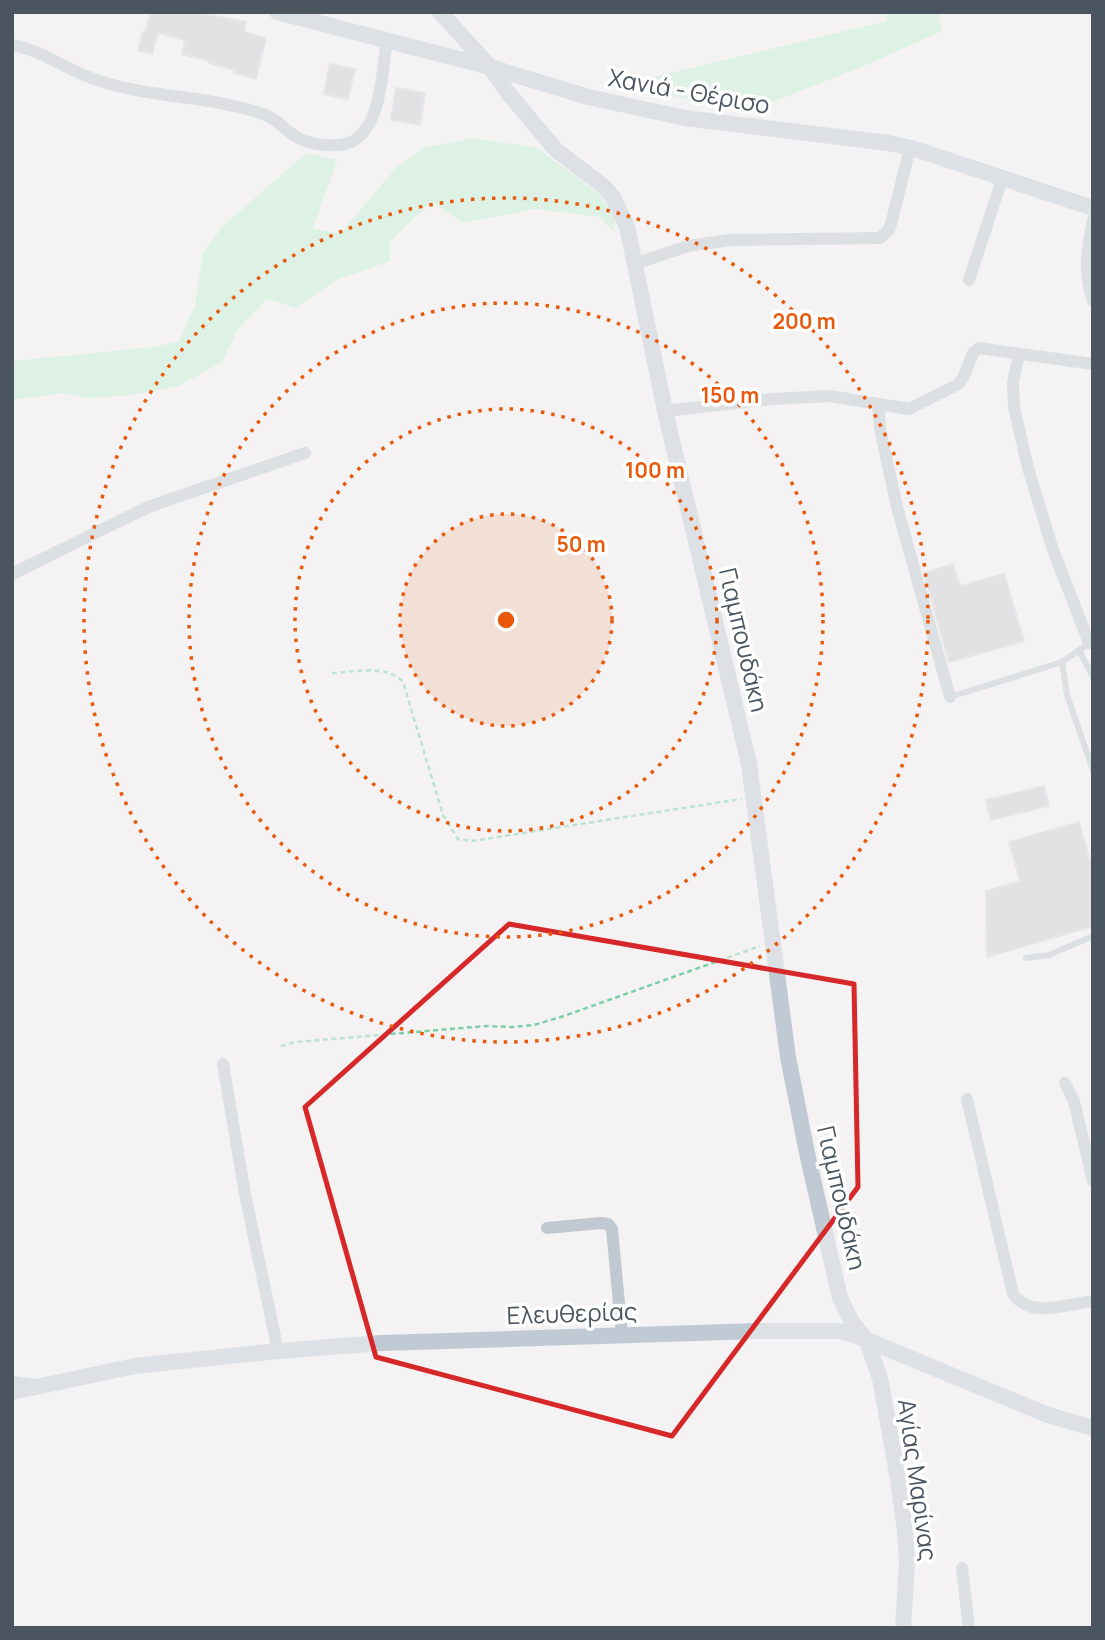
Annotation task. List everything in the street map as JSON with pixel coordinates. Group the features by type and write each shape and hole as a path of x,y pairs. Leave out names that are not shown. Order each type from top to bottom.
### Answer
{"main road":[{"name":"Χανιά - Θέρισο","path":"277,12 490,67 588,97 685,118 909,148 1093,208"},
{"name":"Γιαμπουδάκη","path":"440,12 490,67 556,150 602,185 613,197 627,226 665,411 749,764 788,1057 807,1153 840,1298 852,1322 867,1341"},
{"name":"Ελευθερίας","path":"12,1392 135,1366 382,1343 758,1331 839,1331 1048,1415 1093,1428"},
{"name":"Αγίας Μαρίνας","path":"867,1341 880,1378 898,1479 907,1562 903,1628"}],"street":[{"path":"12,45 39,52 86,76 146,93 240,107 275,119 309,142 336,145 350,142 362,133 372,119 378,99 387,40"},
{"path":"635,264 688,246 729,240 880,238 889,230 909,148"},
{"path":"969,281 1002,179"},
{"path":"1093,220 1086,270 1093,300"},
{"path":"665,411 772,399 830,396 909,409 953,388 964,376 975,349 985,348 1093,364"},
{"path":"1019,355 1013,382 1014,407 1028,468 1087,646"},
{"path":"878,404 880,429 897,507 950,697"},
{"path":"12,574 148,507 304,453"},
{"path":"223,1064 245,1194 278,1351"},
{"path":"1065,1083 1074,1101 1093,1181"},
{"path":"967,1100 1013,1294 1022,1305 1039,1309 1093,1301"},
{"path":"547,1228 601,1223 608,1224 612,1229 622,1335"},
{"path":"12,1382 41,1387"},
{"path":"962,1568 969,1628"}],"lane":[{"path":"950,697 1062,662 1087,646 1093,677"},
{"path":"1062,662 1067,695 1093,770"},
{"path":"1026,958 1049,956 1093,936"}],"path":[{"path":"332,673 383,671 396,674 402,682 443,815 457,839 472,841 753,797"},
{"path":"281,1046 296,1042 473,1027 534,1025 773,941"}],"highlighted area":[{"path":"509,924 854,984 858,1187 672,1436 376,1357 305,1107"}],"green space":[{"path":"886,12 938,12 942,31 864,66 752,110 638,90 641,80 887,21"},
{"path":"475,138 537,148 593,189 617,215 613,231 600,217 535,209 463,223 432,202 390,241 390,261 336,280 297,308 267,299 238,329 222,362 178,386 131,395 89,398 63,393 12,400 12,361 145,348 179,342 195,305 203,252 225,224 307,153 337,160 313,228 340,234 396,168 425,147"}],"building":[{"path":"151,12 194,12 246,22 244,32 266,38 256,79 182,54 185,40 158,33 152,54 138,50"},
{"path":"330,64 355,69 348,99 324,94"},
{"path":"396,88 425,93 420,125 391,120"},
{"path":"953,564 960,586 1004,574 1024,641 949,662 924,573"},
{"path":"1044,786 1049,806 991,820 986,800"},
{"path":"1079,822 1090,861 1093,861 1093,926 987,957 986,891 1020,881 1009,842"}]}
